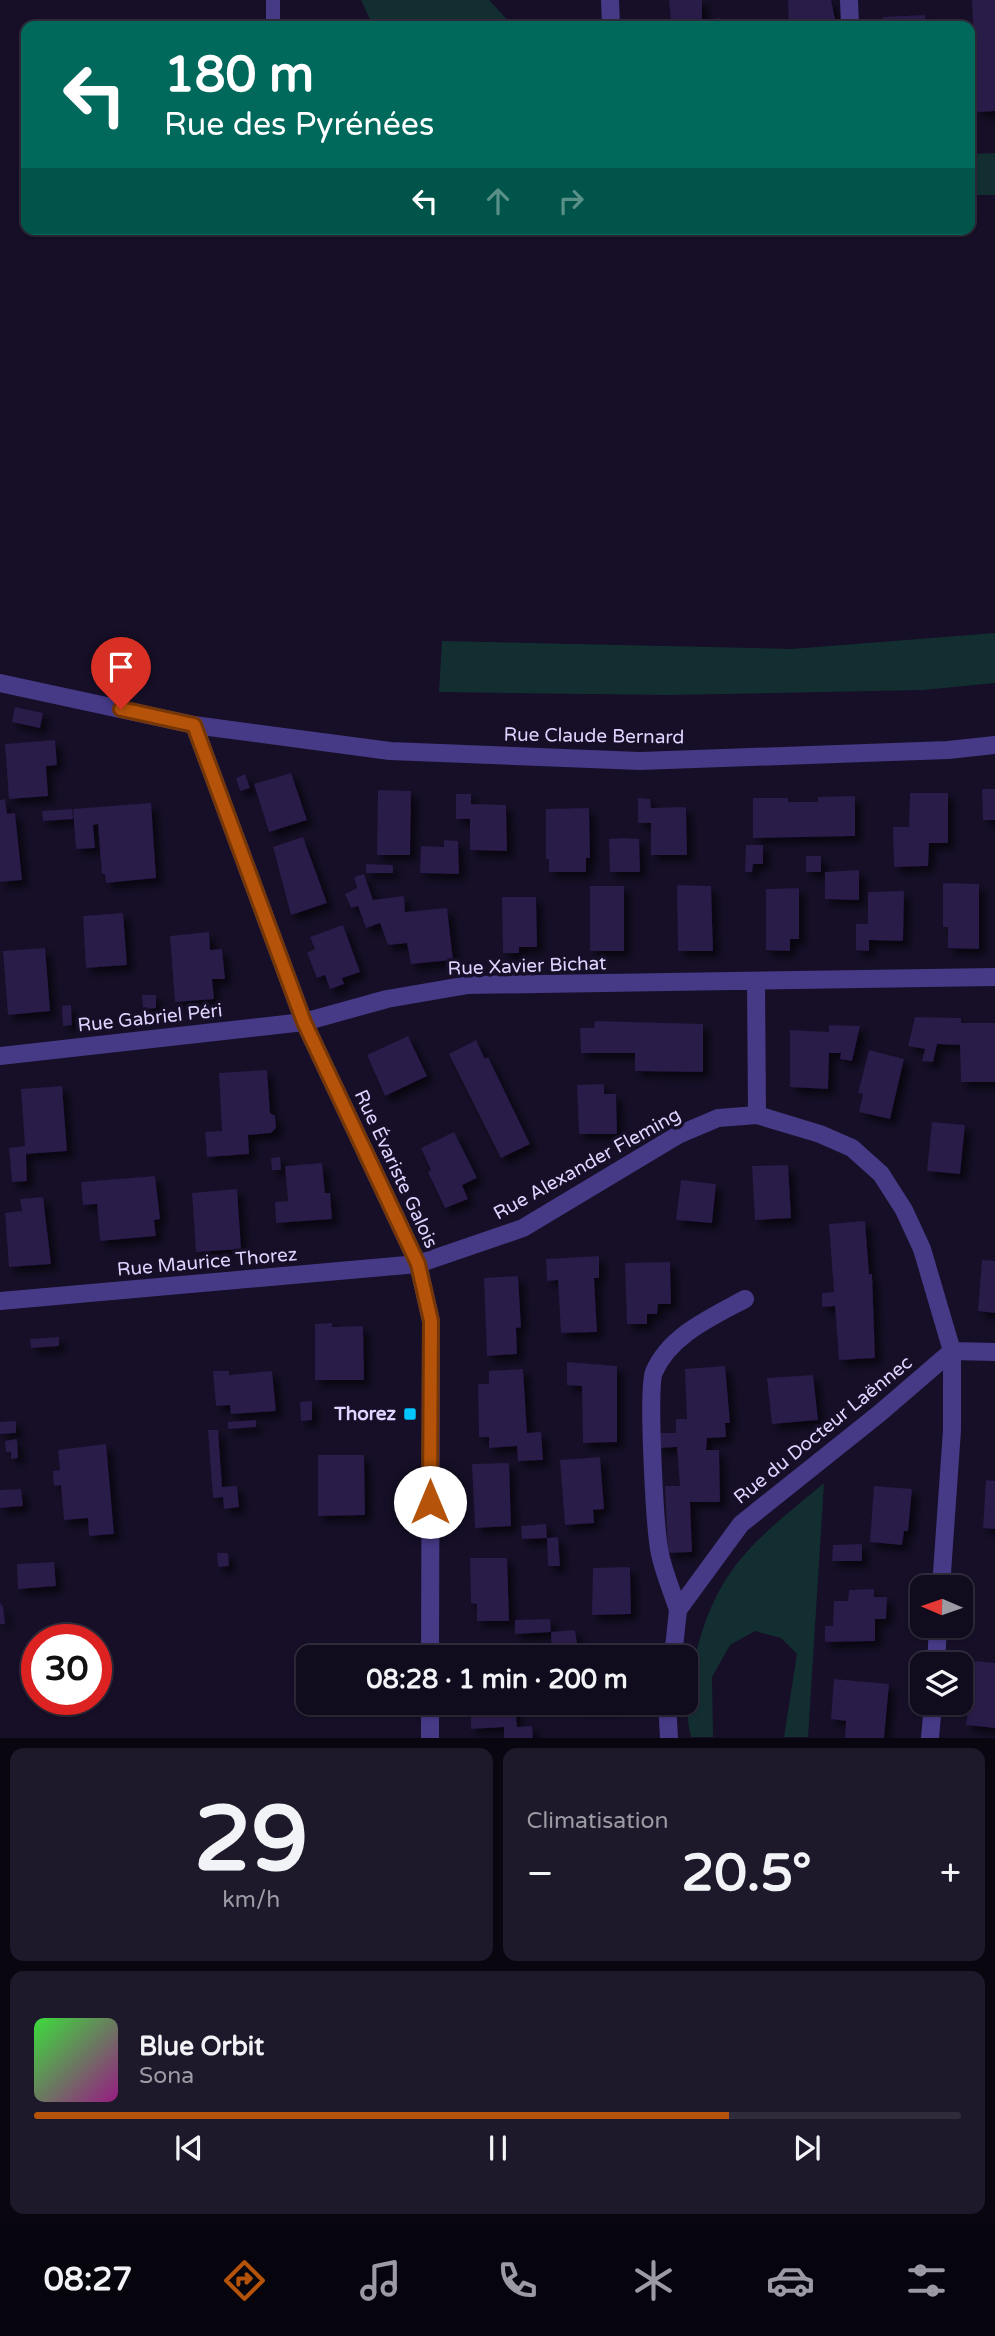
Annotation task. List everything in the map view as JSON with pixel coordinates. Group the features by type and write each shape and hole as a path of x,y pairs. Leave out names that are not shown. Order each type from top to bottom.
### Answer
{"street":[{"path":"610,0 611,21"},
{"path":"849,0 850,21"},
{"name":"Rue Claude Bernard","path":"0,683 194,725 390,751 640,761 948,750 995,745"},
{"name":"Rue Évariste Galois","path":"194,725 304,1022 418,1264 431,1321 430,1645"},
{"name":"Rue Xavier Bichat","path":"304,1022 387,999 468,985 995,977"},
{"path":"756,981 757,1115"},
{"name":"Rue Gabriel Péri","path":"0,1056 304,1022"},
{"name":"Rue Alexander Fleming","path":"418,1264 523,1228 678,1135 718,1118 757,1115 820,1134 852,1148 881,1174 904,1210 922,1249 951,1351 952,1430 942,1575"},
{"name":"Rue Maurice Thorez","path":"0,1301 418,1264"},
{"path":"674,1645 678,1610 660,1553 651,1415 653,1373 673,1346 693,1327 745,1299"},
{"path":"951,1351 995,1352"},
{"name":"Rue du Docteur Laënnec","path":"678,1610 741,1524 880,1413 951,1351"},
{"path":"430,1715 430,1738"},
{"path":"668,1715 670,1738"},
{"path":"930,1738 932,1715"}],"lane":[{"path":"273,0 273,21"}],"green space":[{"path":"361,0 489,0 508,21 371,21"},
{"path":"995,153 995,195 975,195 975,154"},
{"path":"995,633 995,683 923,690 669,695 439,692 442,641 792,649"},
{"path":"824,1483 808,1737 784,1737 797,1654 781,1638 755,1631 730,1645 712,1677 713,1737 691,1737 688,1715 698,1715 698,1646 705,1622 729,1575 743,1556"}],"building":[{"path":"669,0 702,0 702,20 720,18 720,21 671,21"},
{"path":"788,0 831,0 835,19 789,21"},
{"path":"972,0 995,0 995,111 977,112"},
{"path":"925,15 926,21 883,21 883,17"},
{"path":"15,707 43,713 40,728 12,722"},
{"path":"55,740 57,765 46,766 48,796 9,799 5,744"},
{"path":"291,773 307,820 269,832 254,784"},
{"path":"245,774 250,788 240,791 236,778"},
{"path":"982,789 995,789 995,820 983,820"},
{"path":"378,790 411,791 410,855 377,855"},
{"path":"910,793 948,793 948,843 929,843 928,866 894,867 893,827 909,827"},
{"path":"456,794 471,794 471,804 506,805 507,851 470,850 470,819 456,819"},
{"path":"855,796 855,836 753,838 753,798 788,798 788,802 818,802 818,797"},
{"path":"638,798 650,799 651,808 686,807 687,855 651,855 651,823 638,823"},
{"path":"5,799 7,814 15,813 22,880 0,882 0,800"},
{"path":"151,803 156,878 106,883 105,874 102,874 98,824 93,825 95,848 76,849 73,809"},
{"path":"589,808 590,858 586,858 586,872 549,872 549,859 546,859 546,809"},
{"path":"72,809 73,819 43,821 42,811"},
{"path":"303,837 327,903 291,915 273,847"},
{"path":"609,839 639,839 640,872 610,872"},
{"path":"444,840 458,841 459,874 420,873 421,846 444,847"},
{"path":"746,845 763,845 763,864 753,864 752,872 745,872"},
{"path":"806,856 821,856 821,872 806,872"},
{"path":"366,864 393,865 393,873 366,873"},
{"path":"859,870 859,900 825,899 825,872"},
{"path":"364,874 373,900 404,896 405,912 447,908 453,960 411,964 407,943 388,945 380,923 366,928 358,906 351,908 345,894 357,888 354,877"},
{"path":"943,883 979,884 979,949 948,948 948,927 943,927"},
{"path":"677,885 711,886 713,951 678,951"},
{"path":"590,886 624,886 624,951 590,951"},
{"path":"799,888 799,939 790,939 790,951 766,950 766,889"},
{"path":"904,891 903,941 869,940 869,951 856,950 856,924 868,924 868,892"},
{"path":"502,897 536,897 537,947 519,947 519,953 503,953"},
{"path":"123,913 127,965 86,968 83,916"},
{"path":"343,925 360,972 342,978 344,984 330,989 325,975 317,978 307,953 315,949 310,937"},
{"path":"209,932 210,950 222,949 225,979 212,979 214,999 175,1002 170,936"},
{"path":"45,948 50,1011 8,1015 3,951"},
{"path":"142,995 156,995 156,1008 143,1009"},
{"path":"71,1005 72,1025 63,1026 62,1006"},
{"path":"915,1017 961,1018 961,1023 995,1023 995,1082 961,1082 960,1045 937,1044 933,1062 922,1061 925,1049 908,1046"},
{"path":"595,1021 703,1024 703,1072 635,1071 635,1053 581,1053 580,1028 594,1028"},
{"path":"829,1025 860,1026 852,1061 840,1059 841,1053 829,1053 828,1089 790,1087 790,1030 829,1032"},
{"path":"408,1036 427,1076 385,1096 367,1055"},
{"path":"476,1040 485,1059 488,1057 530,1144 501,1158 449,1054"},
{"path":"869,1050 904,1059 890,1119 859,1112 863,1094 858,1093"},
{"path":"267,1070 270,1113 275,1116 276,1128 271,1133 248,1135 249,1154 207,1157 205,1132 222,1131 219,1073"},
{"path":"604,1084 604,1094 616,1094 617,1134 579,1134 577,1085"},
{"path":"62,1086 67,1151 26,1154 27,1181 12,1182 9,1148 25,1146 21,1089"},
{"path":"932,1122 965,1125 960,1174 927,1171"},
{"path":"454,1132 477,1178 462,1185 468,1199 445,1208 428,1172 431,1170 421,1148"},
{"path":"280,1157 281,1170 272,1170 271,1158"},
{"path":"322,1163 325,1193 330,1193 332,1219 276,1223 275,1202 288,1201 285,1166"},
{"path":"788,1165 791,1218 755,1220 752,1166"},
{"path":"155,1176 160,1219 154,1220 156,1236 100,1241 97,1204 83,1205 81,1182"},
{"path":"681,1180 716,1184 712,1223 676,1220"},
{"path":"237,1189 241,1249 196,1252 192,1193"},
{"path":"43,1197 51,1264 9,1267 5,1213 22,1211 20,1199"},
{"path":"865,1221 869,1274 872,1274 875,1358 839,1360 835,1306 822,1307 822,1293 834,1292 829,1224"},
{"path":"599,1256 599,1278 594,1278 597,1332 561,1333 558,1280 547,1281 546,1259"},
{"path":"982,1260 995,1261 995,1313 978,1311"},
{"path":"670,1262 671,1304 658,1304 657,1314 647,1314 647,1324 627,1324 625,1263"},
{"path":"518,1276 521,1327 516,1328 517,1354 487,1356 484,1278"},
{"path":"332,1323 332,1327 363,1326 364,1380 315,1380 315,1324"},
{"path":"59,1337 59,1346 31,1348 30,1339"},
{"path":"567,1362 617,1366 617,1442 583,1443 582,1386 567,1385"},
{"path":"725,1366 730,1423 725,1423 726,1437 707,1438 706,1450 719,1450 720,1502 690,1502 692,1552 668,1553 665,1486 680,1486 677,1447 658,1448 657,1433 676,1433 676,1419 687,1419 685,1369"},
{"path":"523,1369 527,1433 541,1432 543,1460 518,1461 517,1446 489,1448 489,1437 479,1437 478,1384 489,1384 489,1371"},
{"path":"213,1371 229,1371 229,1375 272,1371 276,1411 231,1414 230,1405 216,1406"},
{"path":"813,1375 818,1420 772,1424 767,1378"},
{"path":"312,1401 312,1420 301,1421 300,1402"},
{"path":"256,1420 256,1427 228,1429 228,1422"},
{"path":"16,1421 16,1433 0,1434 0,1422"},
{"path":"208,1430 218,1430 222,1487 237,1486 239,1507 224,1509 223,1497 213,1498"},
{"path":"17,1439 18,1458 11,1459 11,1452 6,1452 5,1441"},
{"path":"106,1444 114,1534 89,1536 88,1518 64,1520 61,1485 54,1486 53,1471 60,1470 58,1450"},
{"path":"318,1455 364,1455 365,1515 318,1516"},
{"path":"600,1457 604,1509 593,1510 594,1523 565,1525 560,1460"},
{"path":"509,1463 511,1526 475,1528 472,1464"},
{"path":"986,1480 995,1481 995,1529 983,1528"},
{"path":"874,1486 912,1489 908,1531 904,1531 902,1545 870,1542"},
{"path":"21,1489 23,1506 0,1508 0,1490"},
{"path":"546,1524 547,1538 522,1539 521,1526"},
{"path":"558,1537 560,1566 548,1566 547,1538"},
{"path":"862,1544 862,1561 832,1561 833,1545"},
{"path":"217,1553 228,1553 229,1566 218,1567"},
{"path":"470,1558 507,1558 509,1621 477,1621 477,1604 471,1603"},
{"path":"54,1562 56,1586 18,1589 17,1564"},
{"path":"630,1567 631,1614 592,1615 593,1568"},
{"path":"874,1589 874,1597 887,1597 886,1619 875,1619 875,1641 825,1642 825,1626 833,1626 834,1601 848,1601 849,1590"},
{"path":"0,1603 3,1606 5,1624 0,1624"},
{"path":"550,1619 551,1632 515,1634 515,1620"},
{"path":"575,1630 577,1645 552,1645 551,1632"},
{"path":"975,1661 995,1663 995,1728 966,1725 967,1715 973,1715"},
{"path":"834,1679 889,1684 884,1738 845,1738 846,1721 831,1719"},
{"path":"471,1715 516,1715 517,1727 532,1726 533,1738 504,1738 504,1727 471,1729"}],"place":[{"name":"Thorez","path":"410,1414"}],"route":[{"path":"121,709 194,725 304,1022 418,1264 431,1321 430,1502"}]}
